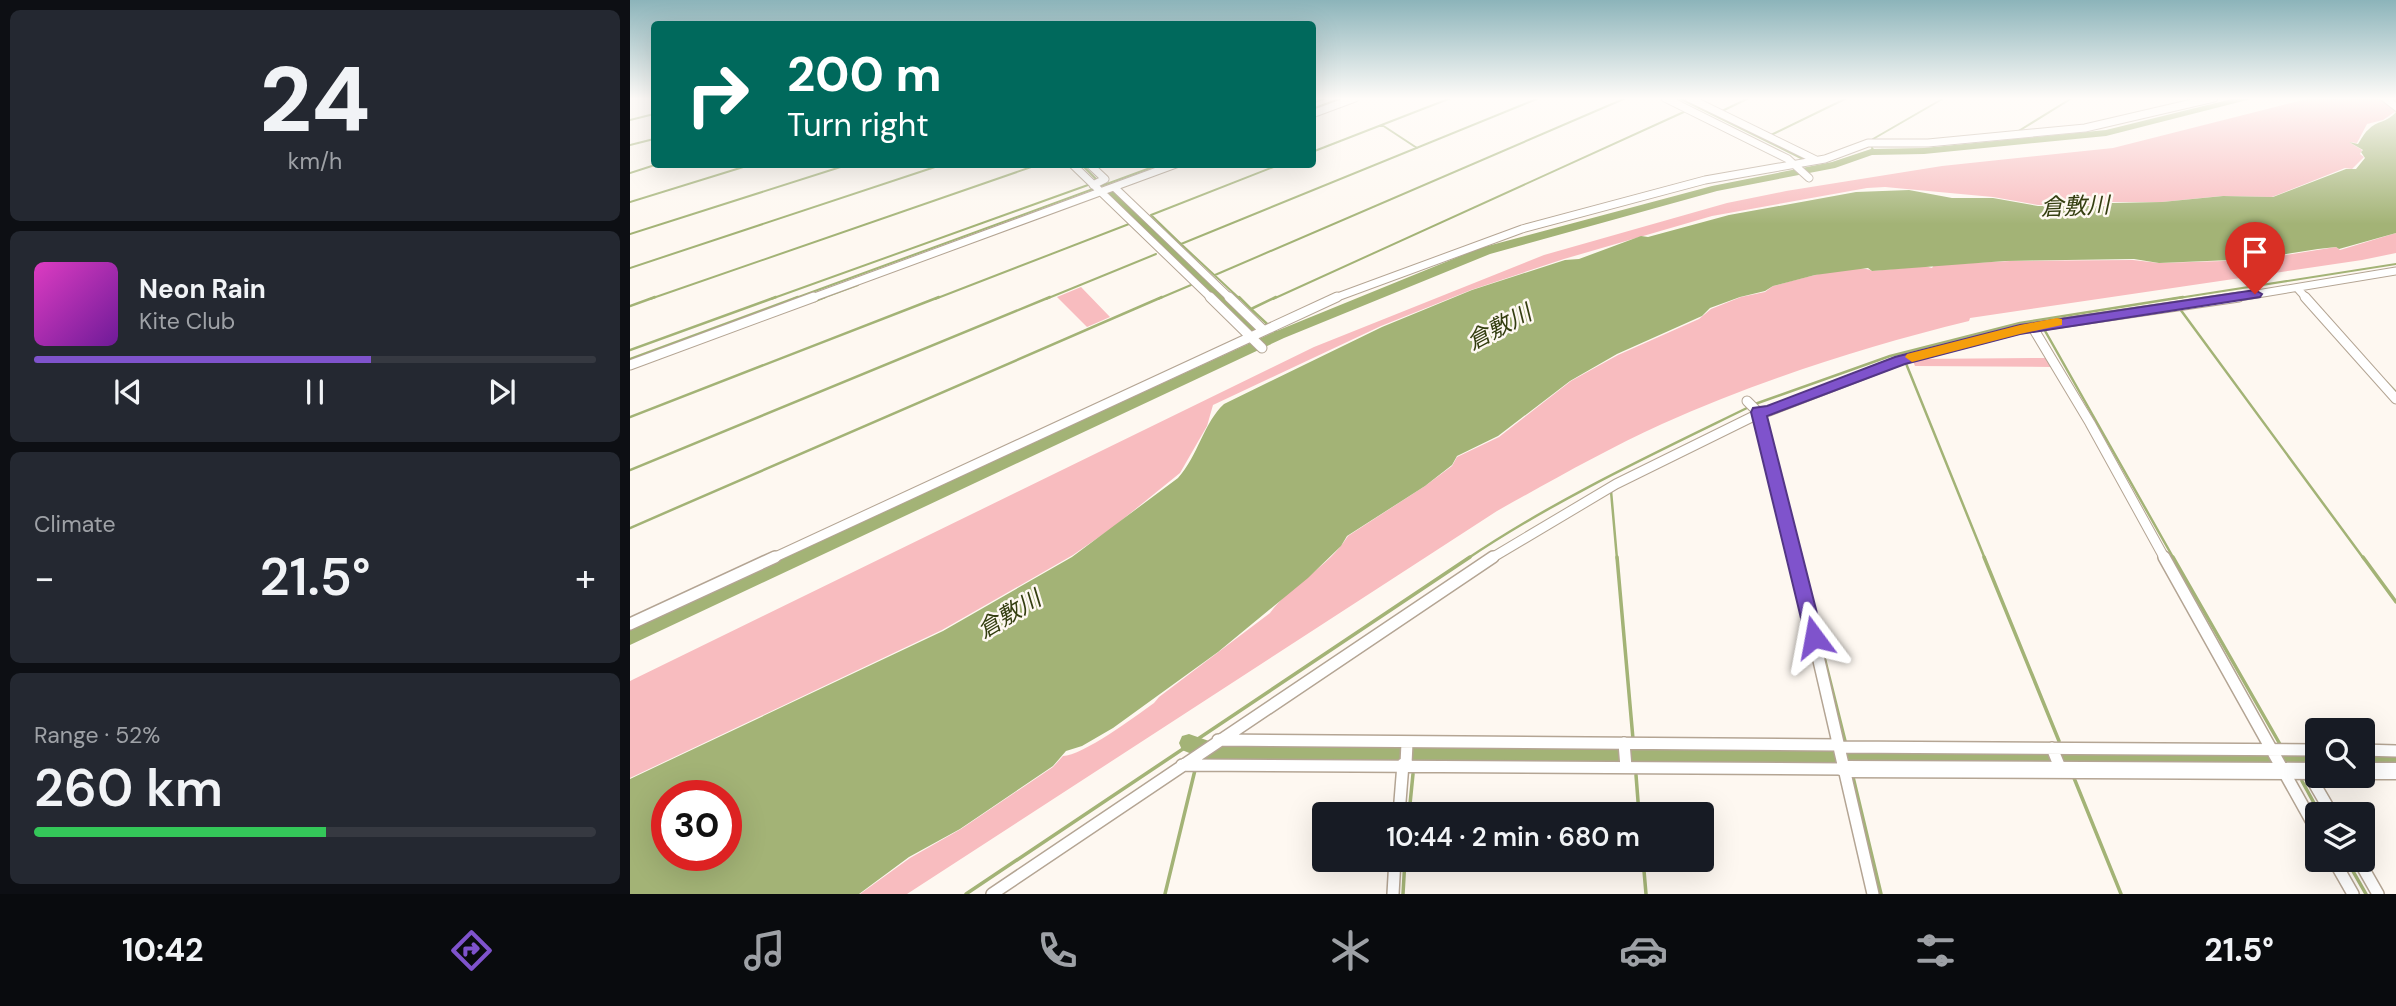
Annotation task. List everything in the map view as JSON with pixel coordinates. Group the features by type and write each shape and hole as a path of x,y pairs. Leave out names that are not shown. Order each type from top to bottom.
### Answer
{"street":[{"path":"1746,140 1795,165 1807,176"},
{"path":"1770,140 1811,161"},
{"path":"630,624 1252,339 1338,296 1522,229 1653,193 1811,161 1868,142 1964,140"},
{"path":"1076,168 1262,348"},
{"path":"1093,168 1105,179 1095,189"},
{"path":"630,365 1095,189 1114,187 1165,168"},
{"path":"1114,187 1268,329"},
{"path":"992,894 1196,754 1516,541 1616,484 1752,415 1757,409 1904,360 2038,326 2300,288 2396,271"},
{"path":"2300,288 2396,399"},
{"path":"2038,326 2305,808"},
{"path":"1757,409 1843,752 1873,894"},
{"path":"1214,742 1406,755 1843,752 2056,758 2278,756 2305,768"},
{"path":"2375,750 2396,751"},
{"path":"1180,765 1406,755 1843,752 2056,758 2278,756 2305,752"},
{"path":"1400,802 1406,755"},
{"path":"2375,771 2396,771"},
{"path":"1393,894 1394,872"},
{"path":"2340,872 2353,894"},
{"path":"2365,872 2378,894"}],"shaded area":[{"path":"2146,140 2359,140 2357,143 2349,142 2362,150 2360,154 2364,157 2352,169 2345,168 2272,197 2222,196 2162,202 2109,202 2107,205 2038,205 1993,197 1885,187 1867,188 1712,216 1564,259 1471,290 1381,326 1213,405 1207,426 1180,473 1112,528 1073,555 942,630 630,778 630,681 1314,347 1544,255 1727,203 1942,166 2113,148"},
{"path":"2396,233 2396,253 2362,260 1970,318 1969,321 1813,366 1662,424 1497,511 907,894 860,894 910,858 961,829 1053,767 1063,756 1083,750 1154,703 1270,613 1288,593 1330,557 1348,536 1425,486 1452,466 1457,457 1499,437 1571,381 1618,355 1699,319 1711,309 1741,297 1765,292 1773,286 1853,268 1872,271 2010,261 2133,260 2159,263 2255,260 2336,247 2340,250"},
{"path":"1081,287 1110,317 1087,327 1057,297"},
{"path":"2048,358 2052,367 1915,366 1912,359"}],"water":[{"name":"倉敷川","path":"2361,140 2396,140 2396,233 2339,249 2318,249 2255,259 2159,263 2134,259 2005,261 1872,271 1868,268 1815,275 1710,308 1702,316 1617,354 1570,381 1498,436 1457,456 1452,465 1425,486 1347,536 1341,546 1308,578 1218,652 1113,728 1082,746 1066,751 1053,766 960,829 909,857 859,894 630,894 630,779 943,631 1072,557 1178,478 1191,460 1211,420 1224,404 1382,327 1472,290 1565,260 1579,259 1641,236 1648,237 1729,215 1856,192 1909,190 1952,198 1993,198 2038,206 2109,206 2111,203 2162,202 2223,196 2273,197 2346,169 2356,169 2365,158 2361,152 2363,150 2349,142 2358,144"}],"waterway":[{"path":"630,145 651,140"},
{"path":"1316,150 1344,140"},
{"path":"1404,140 1417,148"},
{"path":"1417,148 1437,140"},
{"path":"1215,275 1529,140"},
{"path":"1273,299 1623,140"},
{"path":"1764,140 1805,160"},
{"path":"630,637 1279,335 1485,251 1716,188 1835,165 1871,152 1924,151 2038,140"},
{"path":"1181,244 1417,148"},
{"path":"630,173 651,166"},
{"path":"630,202 740,168"},
{"path":"630,234 837,168"},
{"path":"630,268 932,168"},
{"path":"650,299 1028,168"},
{"path":"1085,168 1098,181"},
{"path":"793,299 1150,168"},
{"path":"1181,244 1151,215 1271,168"},
{"path":"771,299 1088,185"},
{"path":"1109,191 1256,331"},
{"path":"935,299 1129,224"},
{"path":"1181,244 1240,299"},
{"path":"1046,299 1156,254"},
{"path":"2172,299 2396,264"},
{"path":"820,299 858,285"},
{"path":"1158,299 1191,285"},
{"path":"630,306 655,297"},
{"path":"630,350 776,297"},
{"path":"630,359 798,297"},
{"path":"820,299 825,297"},
{"path":"630,417 939,297"},
{"path":"630,470 1050,297"},
{"path":"630,528 1162,297"},
{"path":"1239,297 1250,308"},
{"path":"1276,297 1251,309 1279,335"},
{"path":"1755,404 1890,356 2020,323 2183,297"},
{"path":"815,301 820,299"},
{"path":"2180,309 2364,559"},
{"path":"2044,329 2174,559"},
{"path":"1905,361 1985,559"},
{"path":"2386,382 2396,392"},
{"path":"1467,559 1570,497 1749,407"},
{"path":"1765,415 1799,555"},
{"path":"1611,491 1617,559"},
{"path":"1617,557 1633,739"},
{"path":"1984,557 2059,741"},
{"path":"2173,557 2281,746"},
{"path":"2363,557 2396,602"},
{"path":"966,894 1467,559"},
{"path":"1817,629 1846,745"},
{"path":"1189,743 1209,751 2305,758"},
{"path":"1633,749 1634,757"},
{"path":"2375,758 2396,758"},
{"path":"1165,894 1195,770"},
{"path":"1410,802 1413,774"},
{"path":"1636,775 1638,802"},
{"path":"1853,777 1881,894"},
{"path":"2074,778 2121,894"},
{"path":"2302,781 2313,802"},
{"path":"1403,894 1404,872"},
{"path":"1644,872 1646,894"},
{"path":"2353,872 2366,894"}],"slow traffic":[{"path":"1912,357 2057,322"}],"route":[{"path":"1814,637 1758,412 1769,411 1780,404 1900,361 2020,329 2255,294"}]}
